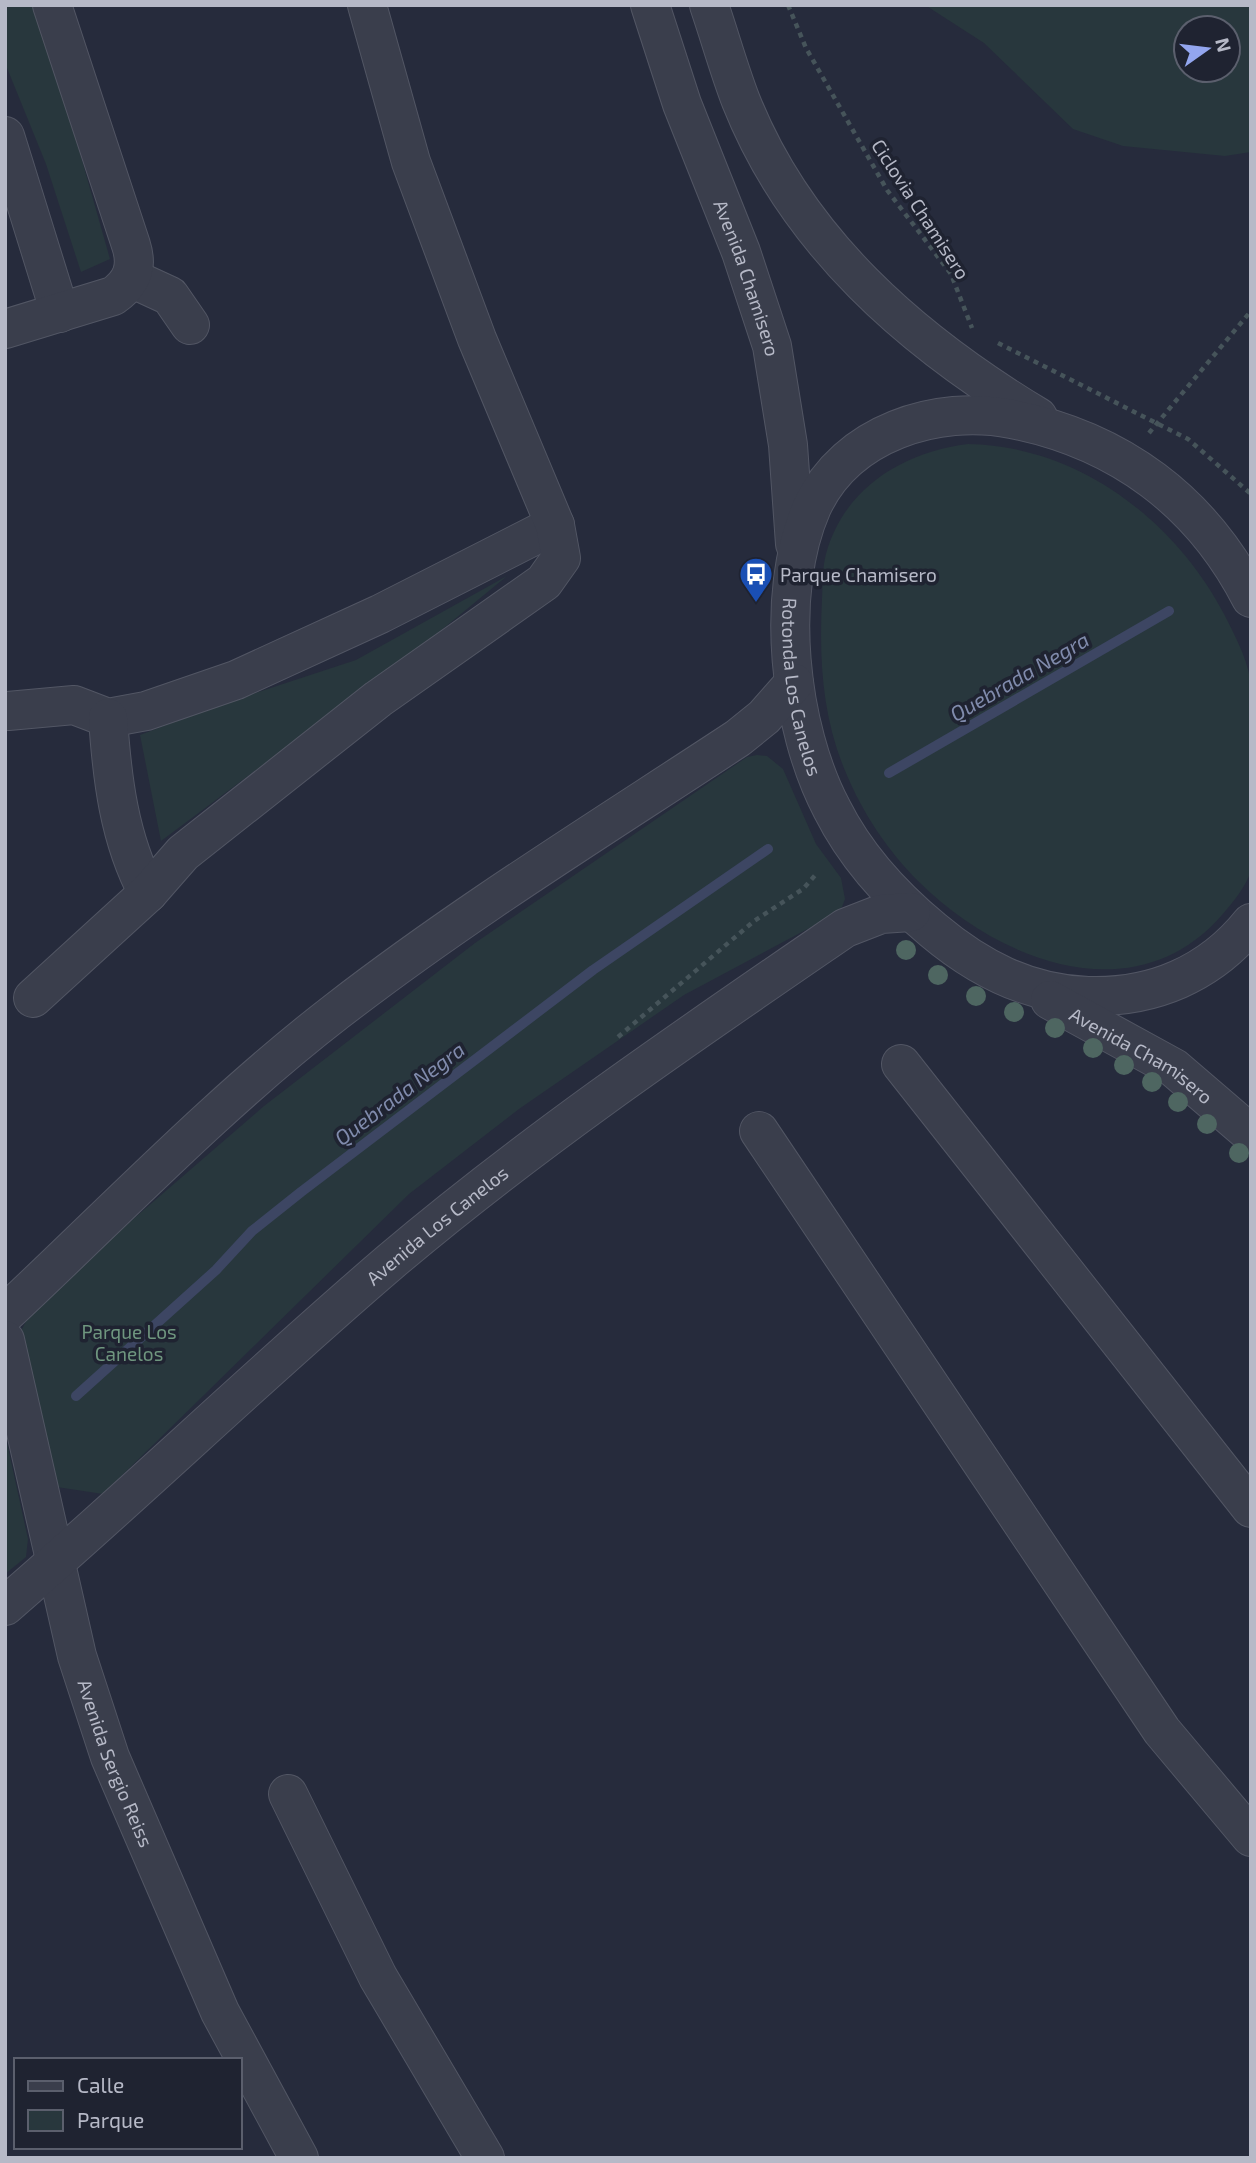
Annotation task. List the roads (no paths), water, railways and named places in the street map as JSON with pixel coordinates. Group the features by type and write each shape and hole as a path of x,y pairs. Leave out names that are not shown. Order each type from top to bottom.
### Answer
{"street":[{"path":"5,329 113,296 124,289 131,278 135,255 52,5"},
{"path":"33,998 148,893 183,853 378,699 544,582 561,558 555,525 477,340 411,162 368,5"},
{"name":"Avenida Chamisero","path":"650,5 682,104 741,252 772,345 788,445 796,564"},
{"path":"709,5 742,102 762,145 784,183 831,249 862,285 927,343 976,378 1064,432"},
{"path":"5,136 60,313"},
{"path":"131,278 170,296 190,325"},
{"name":"Rotonda Los Canelos","path":"1251,598 1229,559 1201,523 1156,480 1123,458 1064,432 1014,419 971,414 933,418 886,435 854,457 823,489 805,527 796,564 791,646 794,683 805,735 831,807 852,844 881,881 911,912 948,943 984,967 1023,987 1102,997 1174,983 1212,961 1251,923"},
{"path":"8,711 74,705 108,718 146,711 236,680 380,614 555,525"},
{"path":"5,1314 201,1128 336,1012 495,898 738,738 764,717 794,683"},
{"path":"108,718 111,764 122,828 133,866 148,893"},
{"name":"Avenida Los Canelos","path":"5,1606 390,1262 528,1151 631,1075 845,928 881,914 911,912"},
{"name":"Avenida Chamisero","path":"1023,987 1123,1037 1174,1068 1251,1134"},
{"path":"901,1064 1251,1508"},
{"path":"760,1132 1162,1731 1251,1837"},
{"name":"Avenida Sergio Reiss","path":"5,1340 76,1656 110,1757 220,2012 299,2158"},
{"path":"288,1794 378,1977 485,2158"}],"waterway":[{"name":"Quebrada Negra","path":"889,773 1169,611"},
{"name":"Quebrada Negra","path":"76,1396 216,1270 252,1231 301,1192 593,970 768,849"}],"place":[{"name":"Parque Chamisero","path":"756,604"}],"park label":[{"name":"Parque Los Canelos","path":"129,1342"}]}
